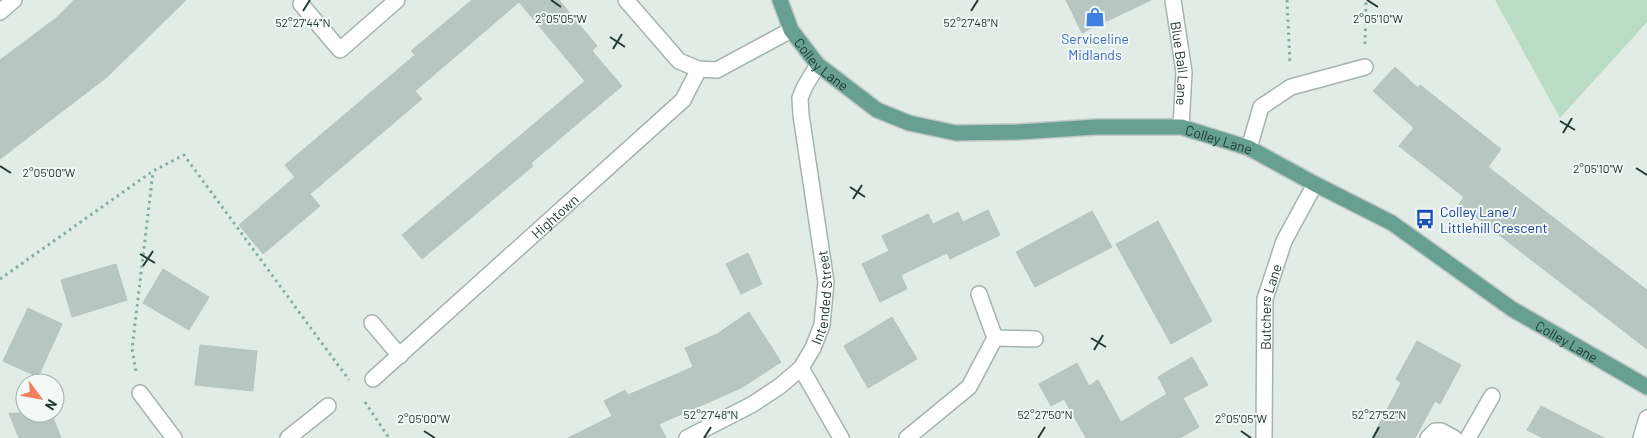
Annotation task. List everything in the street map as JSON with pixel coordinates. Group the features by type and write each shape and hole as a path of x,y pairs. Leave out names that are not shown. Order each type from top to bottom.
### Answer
{"main road":[{"name":"Colley Lane","path":"780,0 791,30 818,65 877,110 908,123 956,133 1018,132 1096,127 1181,127 1249,148 1392,223 1512,308 1647,387"}],"street":[{"path":"0,12 14,0"},
{"path":"301,4 340,50 397,0"},
{"path":"626,0 679,61 699,69 717,70 791,30"},
{"name":"Blue Ball Lane","path":"1174,0 1184,72 1181,127"},
{"name":"Intended Street","path":"687,438 753,404 780,386 801,368 813,348 822,325 826,282 800,98 818,65"},
{"path":"1249,148 1261,107 1291,87 1365,67"},
{"name":"Hightown","path":"373,379 683,100 699,69"},
{"name":"Butchers Lane","path":"1264,438 1265,298 1284,241 1315,184"},
{"path":"908,438 969,387 994,338 979,294"},
{"path":"372,323 400,356"},
{"path":"994,338 1034,339"},
{"path":"801,368 841,438"},
{"path":"140,393 174,438"},
{"path":"1468,438 1492,396"},
{"path":"288,438 328,406"},
{"path":"1641,438 1647,418"},
{"path":"1428,438 1435,431 1441,431 1454,438"}],"path":[{"path":"1287,0 1291,87"},
{"path":"1365,67 1366,0"},
{"path":"0,278 153,171 184,155 353,386"},
{"path":"140,393 132,349 153,171"},
{"path":"365,401 390,438"}],"green space":[{"path":"1495,0 1647,0 1647,22 1560,118"}],"building":[{"path":"74,0 186,0 107,77 0,159 0,60 56,18"},
{"path":"472,0 559,0 597,46 592,51 622,86 531,163 533,166 422,259 402,235 585,81 519,2 415,91 422,99 310,194 320,206 263,254 239,225 295,177 285,165 415,55 411,51"},
{"name":"Serviceline Midlands","path":"1066,0 1151,0 1082,33"},
{"path":"1395,67 1418,88 1420,85 1501,149 1488,167 1647,290 1647,349 1459,204 1464,197 1399,146 1414,128 1373,91"},
{"path":"988,210 1000,235 950,259 947,253 901,275 907,289 880,302 862,264 889,251 882,236 928,214 933,224 958,212 963,222"},
{"path":"1092,211 1112,247 1035,287 1016,252"},
{"path":"1158,221 1212,321 1171,344 1116,244"},
{"path":"748,253 762,284 741,294 726,264"},
{"path":"116,264 127,300 72,317 61,280"},
{"path":"163,269 209,297 189,330 143,303"},
{"path":"28,308 62,324 40,373 29,373 3,361"},
{"path":"749,312 781,362 741,388 659,424 666,438 568,438 612,416 604,401 625,390 628,395 693,367 685,348 717,334"},
{"path":"892,317 917,359 868,388 844,346"},
{"path":"1417,341 1461,365 1440,404 1435,401 1415,438 1372,438 1401,383 1396,379"},
{"path":"200,345 257,351 253,391 195,385"},
{"path":"1192,357 1208,385 1183,398 1199,427 1180,438 1086,438 1064,399 1051,406 1039,384 1077,363 1089,386 1098,380 1121,422 1167,394 1158,377"},
{"path":"1541,406 1604,438 1543,438 1527,430"},
{"path":"9,413 15,413 15,423 55,423 61,438 19,438"}],"place":[{"name":"Serviceline Midlands","path":"1095,17"},
{"name":"Colley Lane / Littlehill Crescent","path":"1425,219"}]}
